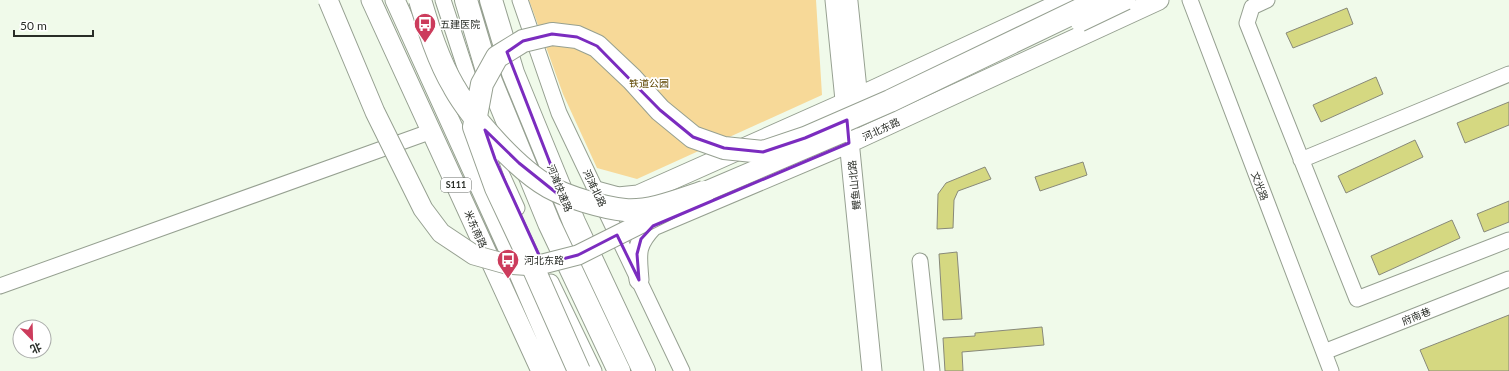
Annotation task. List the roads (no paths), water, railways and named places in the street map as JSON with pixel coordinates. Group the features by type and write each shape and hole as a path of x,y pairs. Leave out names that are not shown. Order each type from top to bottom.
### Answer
{"highway":[{"path":"420,0 430,36 453,87 471,115 518,164 549,187 583,200 625,210 705,198"},
{"path":"466,0 488,74 549,223 619,371"},
{"name":"河滩快速路","path":"491,0 513,73 574,222 644,371"},
{"path":"579,371 496,188 474,127 482,84 497,57 523,41 552,34 577,37 597,46 632,79 660,110 693,137 724,148 763,152 805,138 883,104 1100,0"}],"main road":[{"path":"328,0 375,112 423,209 442,233 474,255 506,264 535,266 578,255 705,198 1126,0"},
{"name":"米东南路","path":"371,0 541,371"},
{"name":"米东南路","path":"395,0 472,169 561,371"},
{"name":"鲤鱼山北路","path":"835,0 851,100 872,371"},
{"name":"鲤鱼山北路","path":"848,0 851,100"},
{"path":"596,190 618,197 638,195 851,100 1067,0"},
{"name":"河北东路","path":"639,280 637,254 641,240 653,226 705,198 855,141 1159,0"},
{"name":"鲤鱼山北路","path":"855,141 884,371"},
{"path":"692,171 692,184 695,193 705,198"}],"street":[{"path":"443,0 495,159 594,371"},
{"name":"河滩北路","path":"520,0 559,113 682,371"},
{"name":"文光路","path":"1190,0 1331,371"},
{"path":"1267,0 1252,7 1247,23 1356,299 1509,240"},
{"path":"1301,160 1509,74"},
{"path":"0,286 432,131"},
{"path":"453,178 495,159"},
{"path":"920,261 932,371"},
{"name":"府南巷","path":"1324,352 1509,279"}],"place":[{"name":"五建医院","path":"425,44"},
{"name":"河北东路","path":"508,280"}],"park label":[{"name":"铁道公园","path":"649,83"}]}
